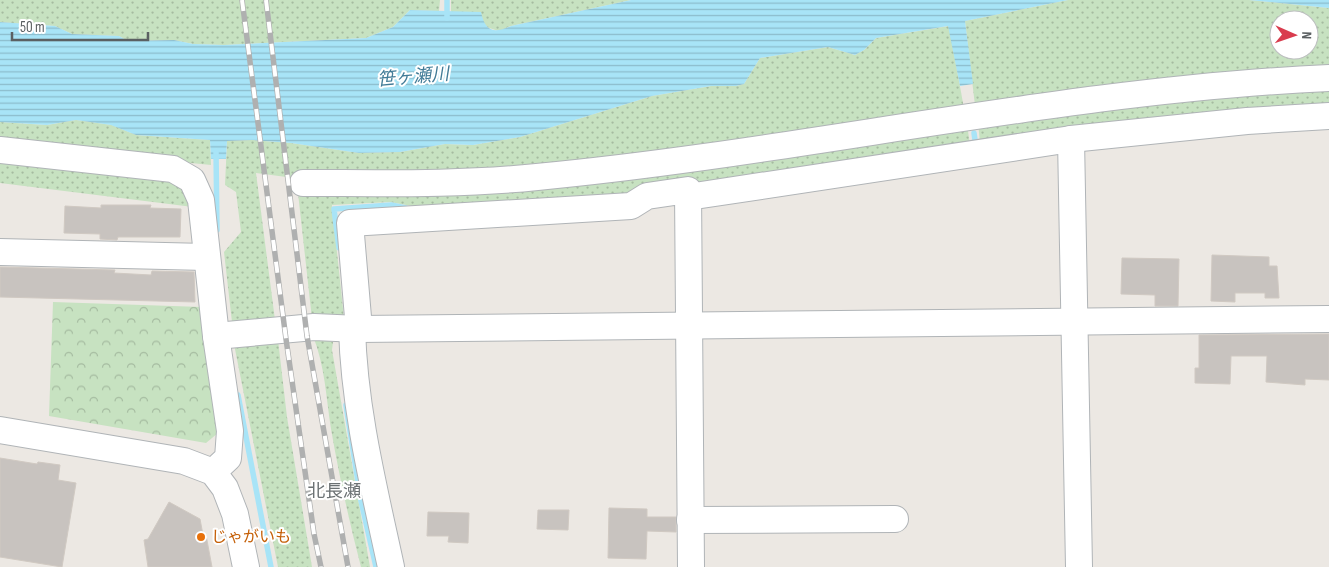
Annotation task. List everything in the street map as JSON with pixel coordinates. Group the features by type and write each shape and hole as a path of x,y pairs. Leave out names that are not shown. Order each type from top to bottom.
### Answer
{"street":[{"path":"303,183 425,184 533,178 624,168 1084,102 1245,82 1329,78"},
{"path":"688,197 1071,139 1247,121 1329,116"},
{"path":"1071,139 1079,567"},
{"path":"0,150 173,169 192,180 201,200 206,257 223,336 230,431 228,458 213,472"},
{"path":"391,567 367,457 356,385 350,328 350,222 631,206 647,196 688,190 687,324 690,567"},
{"path":"0,252 206,257"},
{"path":"223,336 314,327 1329,319"},
{"path":"0,430 184,461 213,472 225,488 235,514 246,567"},
{"path":"690,520 896,519"}],"green space":[{"path":"0,0 440,0 439,11 410,10 393,27 366,38 224,45 193,44 174,40 128,41 119,36 72,34 55,26 0,22"},
{"path":"451,0 631,0 511,26 500,31 451,12"},
{"path":"1068,0 1249,0 1329,8 1329,74 976,114 965,21"},
{"path":"949,26 965,114 623,164 294,178 256,173 275,320 232,322 224,252 241,232 236,192 225,185 227,141 252,140 291,143 359,153 400,152 445,144 473,145 520,137 652,96 711,86 736,86 744,84 760,58 828,47 855,55 864,50 876,38"},
{"path":"1329,82 1329,105 980,143 978,122"},
{"path":"76,120 112,125 136,135 210,140 211,165 0,144 0,122 47,125"},
{"path":"967,124 970,145 628,193 428,209 390,202 332,205 344,318 312,319 298,193"},
{"path":"0,159 165,176 183,186 193,207 0,183"},
{"path":"53,302 202,307 218,433 206,443 49,416"},
{"path":"313,336 333,342 332,350 370,567 361,567 344,498 331,429 323,370"},
{"path":"278,340 287,417 312,567 278,567 234,344"}],"water":[{"name":"笹ヶ瀬川","path":"631,0 1068,0 965,21 973,84 960,86 948,26 876,38 864,50 855,55 828,47 760,58 744,84 736,86 711,86 652,96 520,137 473,145 445,144 400,152 359,153 291,143 252,140 227,141 226,159 211,159 210,140 136,135 111,125 76,120 47,125 0,122 0,22 55,26 72,34 119,36 128,41 174,40 193,44 224,45 366,38 393,27 410,10 481,12 488,27 499,30"},
{"path":"1249,0 1329,0 1329,8"}],"building":[{"path":"101,205 151,205 150,208 181,209 180,237 118,237 117,240 100,239 100,234 64,233 65,206 101,208"},
{"path":"1212,255 1269,257 1269,266 1277,266 1279,298 1265,298 1265,293 1235,293 1235,302 1211,301"},
{"path":"1122,258 1179,259 1178,306 1155,306 1155,295 1121,294"},
{"path":"0,267 115,270 114,273 151,275 152,271 194,272 195,302 0,297"},
{"path":"1329,334 1329,380 1305,379 1305,385 1266,382 1267,356 1231,356 1230,384 1195,383 1195,368 1199,368 1199,335"},
{"path":"0,458 37,464 38,462 60,465 58,480 76,483 62,567 0,557"},
{"path":"169,502 200,519 203,535 206,535 212,567 148,567 144,540 148,539"},
{"path":"609,508 647,509 647,517 676,517 676,532 647,531 646,559 608,558"},
{"path":"538,510 569,510 568,530 537,529"},
{"path":"428,512 469,513 468,543 448,542 449,536 427,536"}],"waterway":[{"path":"447,0 447,18"},
{"path":"974,133 976,147"},
{"path":"216,151 217,230"},
{"path":"339,248 334,209 391,205 406,208"},
{"path":"238,395 271,567"},
{"path":"346,405 361,501 376,567"}],"railway":[{"path":"242,0 286,339 314,534 321,567"},
{"path":"266,0 307,336 348,567"}],"place":[{"name":"じゃがいも","path":"201,537"}],"district":[{"name":"北長瀬","path":"334,491"}]}
